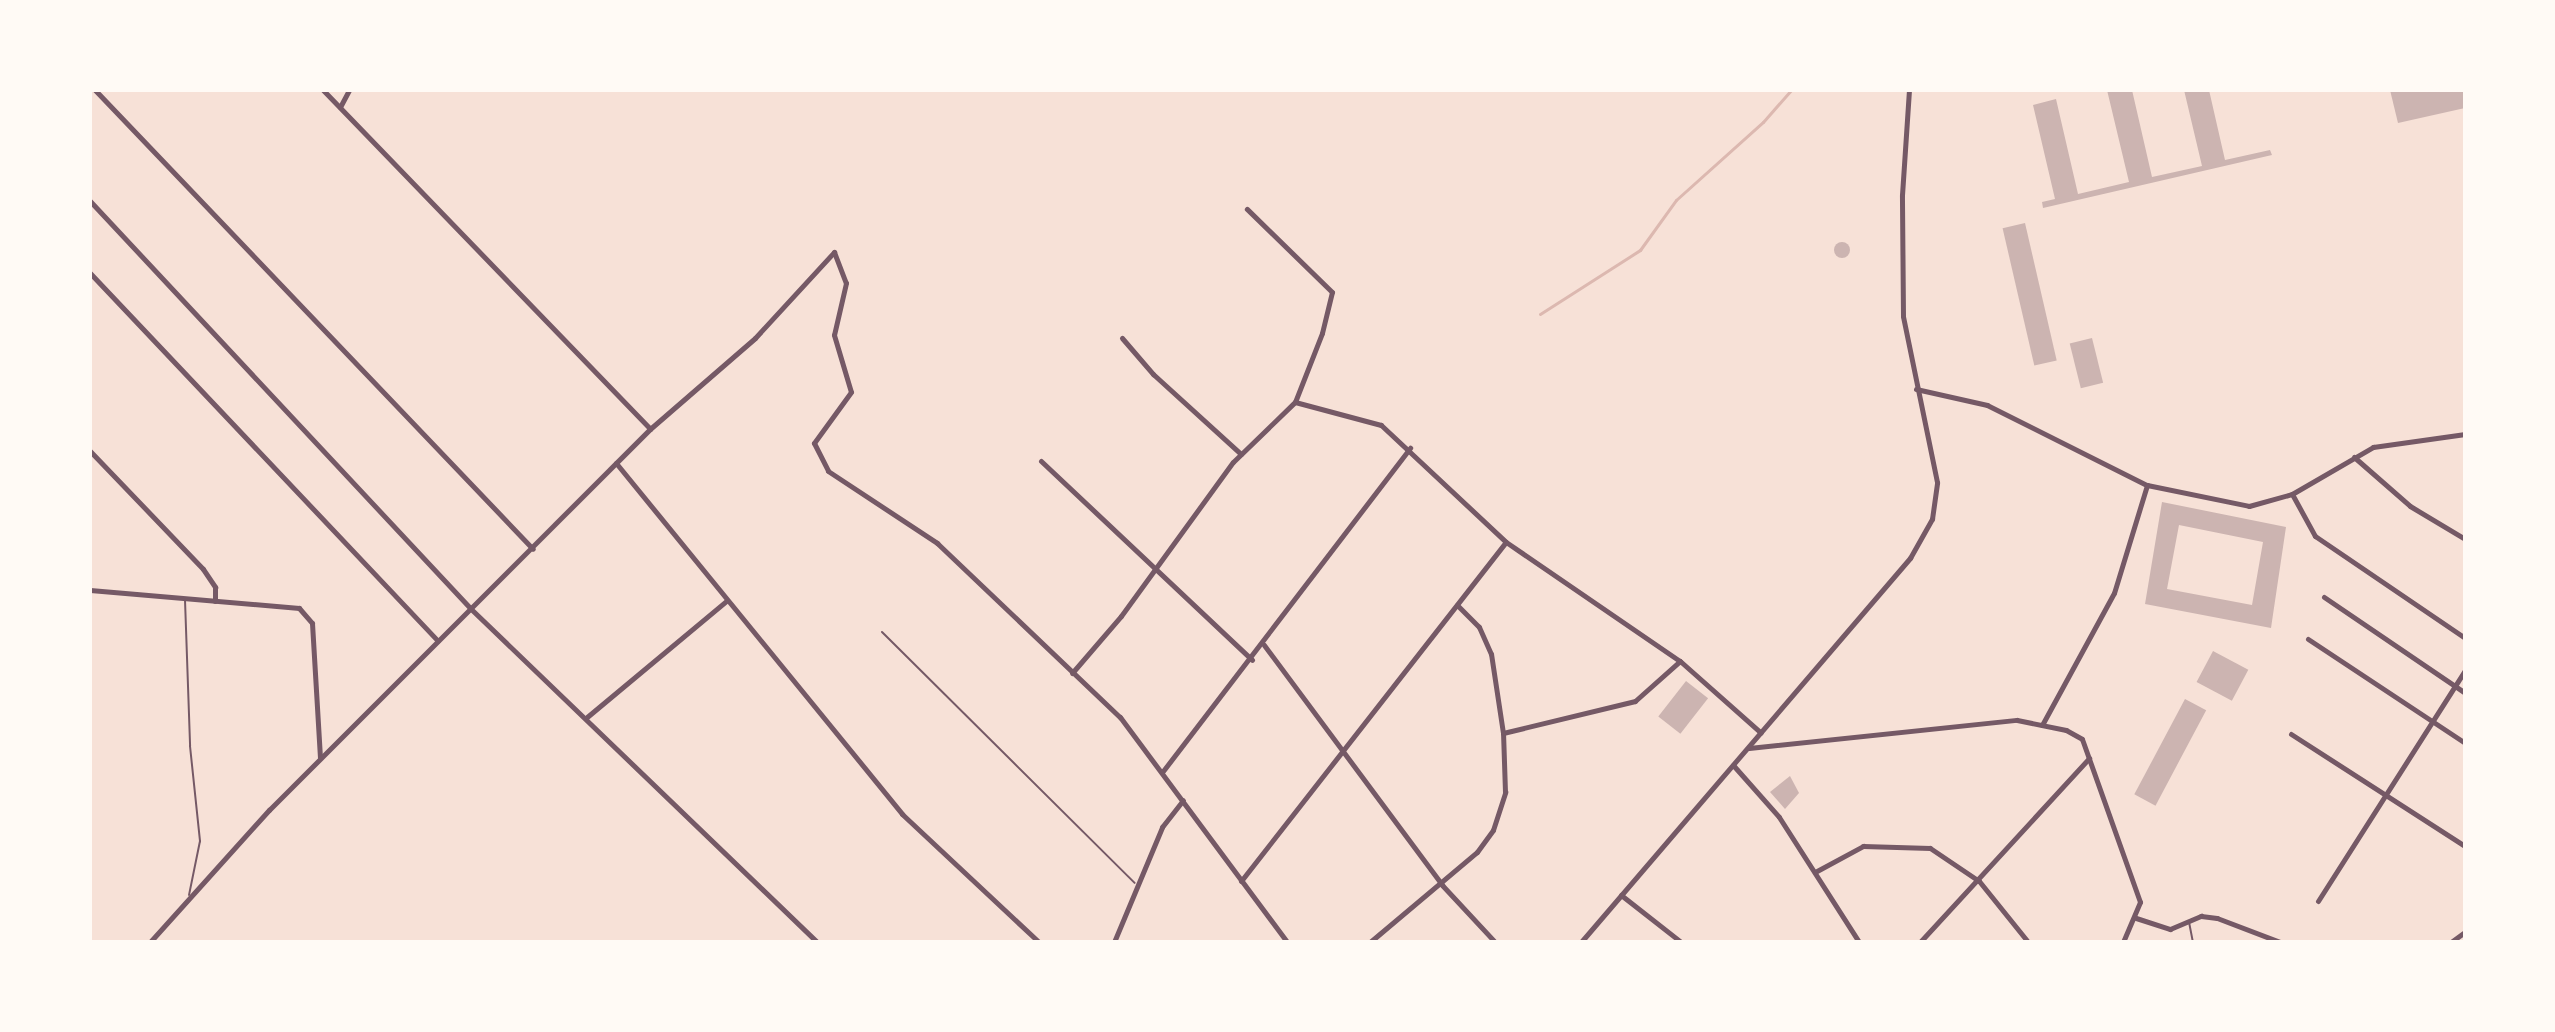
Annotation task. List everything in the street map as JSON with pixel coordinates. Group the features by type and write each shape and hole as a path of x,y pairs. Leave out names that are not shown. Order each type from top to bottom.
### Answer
{"street":[{"path":"95,90 532,549"},
{"path":"323,90 650,429"},
{"path":"340,107 349,90"},
{"path":"1581,942 1922,542 1932,519 1937,482 1916,389 1902,288 1909,90"},
{"path":"90,201 471,609 587,717 817,942"},
{"path":"1072,673 1241,454 1295,402 1332,292 1247,209"},
{"path":"150,942 320,759 650,429 755,338 834,252 846,283 834,335 851,392 814,443 828,471 937,543 1120,717 1287,942"},
{"path":"90,273 438,641"},
{"path":"1122,338 1153,374 1241,454"},
{"path":"1916,389 1987,405 2147,485 2249,506 2292,494 2354,457 2402,441 2465,434"},
{"path":"1295,402 1381,425 1410,448 1506,542 1680,661 1761,733"},
{"path":"1163,771 1264,645 1410,448"},
{"path":"90,451 203,569 215,587 215,601"},
{"path":"2354,457 2410,506 2465,539"},
{"path":"1041,461 1252,660"},
{"path":"616,463 902,814 1039,942"},
{"path":"2042,725 2114,593 2147,485"},
{"path":"2292,494 2315,536 2465,638"},
{"path":"1241,881 1506,542"},
{"path":"90,590 299,608 312,623 320,759"},
{"path":"2324,597 2465,693"},
{"path":"587,717 726,601"},
{"path":"1370,942 1442,885 1493,830 1505,792 1503,733 1491,654 1479,627 1457,605"},
{"path":"2308,639 2465,743"},
{"path":"1264,645 1442,885 1495,942"},
{"path":"1503,733 1635,701 1680,661"},
{"path":"2318,901 2465,670"},
{"path":"1748,748 2017,720 2082,739 2140,902 2136,918 2123,942"},
{"path":"2291,734 2388,793 2465,846"},
{"path":"1920,942 2089,758"},
{"path":"1733,765 1779,817 1859,942"},
{"path":"1114,942 1135,883 1162,827 1183,800"},
{"path":"1815,872 1863,846 1930,848 1979,881 2028,942"},
{"path":"1621,895 1681,942"},
{"path":"2136,918 2160,928 2217,918 2280,942"},
{"path":"2451,942 2465,932"}],"lane":[{"path":"185,599 190,746 200,841 196,881 185,904"},
{"path":"882,632 1135,883"},
{"path":"2189,921 2193,942"}],"building":[{"path":"2107,90 2132,90 2152,177 2202,166 2184,90 2209,90 2225,160 2270,150 2272,155 2043,208 2042,202 2055,199 2033,105 2056,99 2078,194 2129,182"},
{"path":"2390,90 2465,90 2465,108 2398,123"},
{"path":"2025,223 2057,360 2034,366 2003,228"},
{"path":"1842,242 1850,250 1842,258 1834,250"},
{"path":"2092,338 2103,383 2081,388 2070,344"},
{"path":"2162,502 2286,527 2271,628 2145,604","holes":["2179,525 2263,542 2252,605 2167,589"]},
{"path":"2213,651 2248,670 2232,701 2197,682"},
{"path":"1686,681 1708,698 1680,734 1658,716"},
{"path":"2185,699 2206,710 2155,806 2134,794"},
{"path":"1790,776 1799,793 1785,809 1770,792"}],"waterway":[{"path":"1540,314 1640,250 1676,200 1763,122 1791,90"}]}
